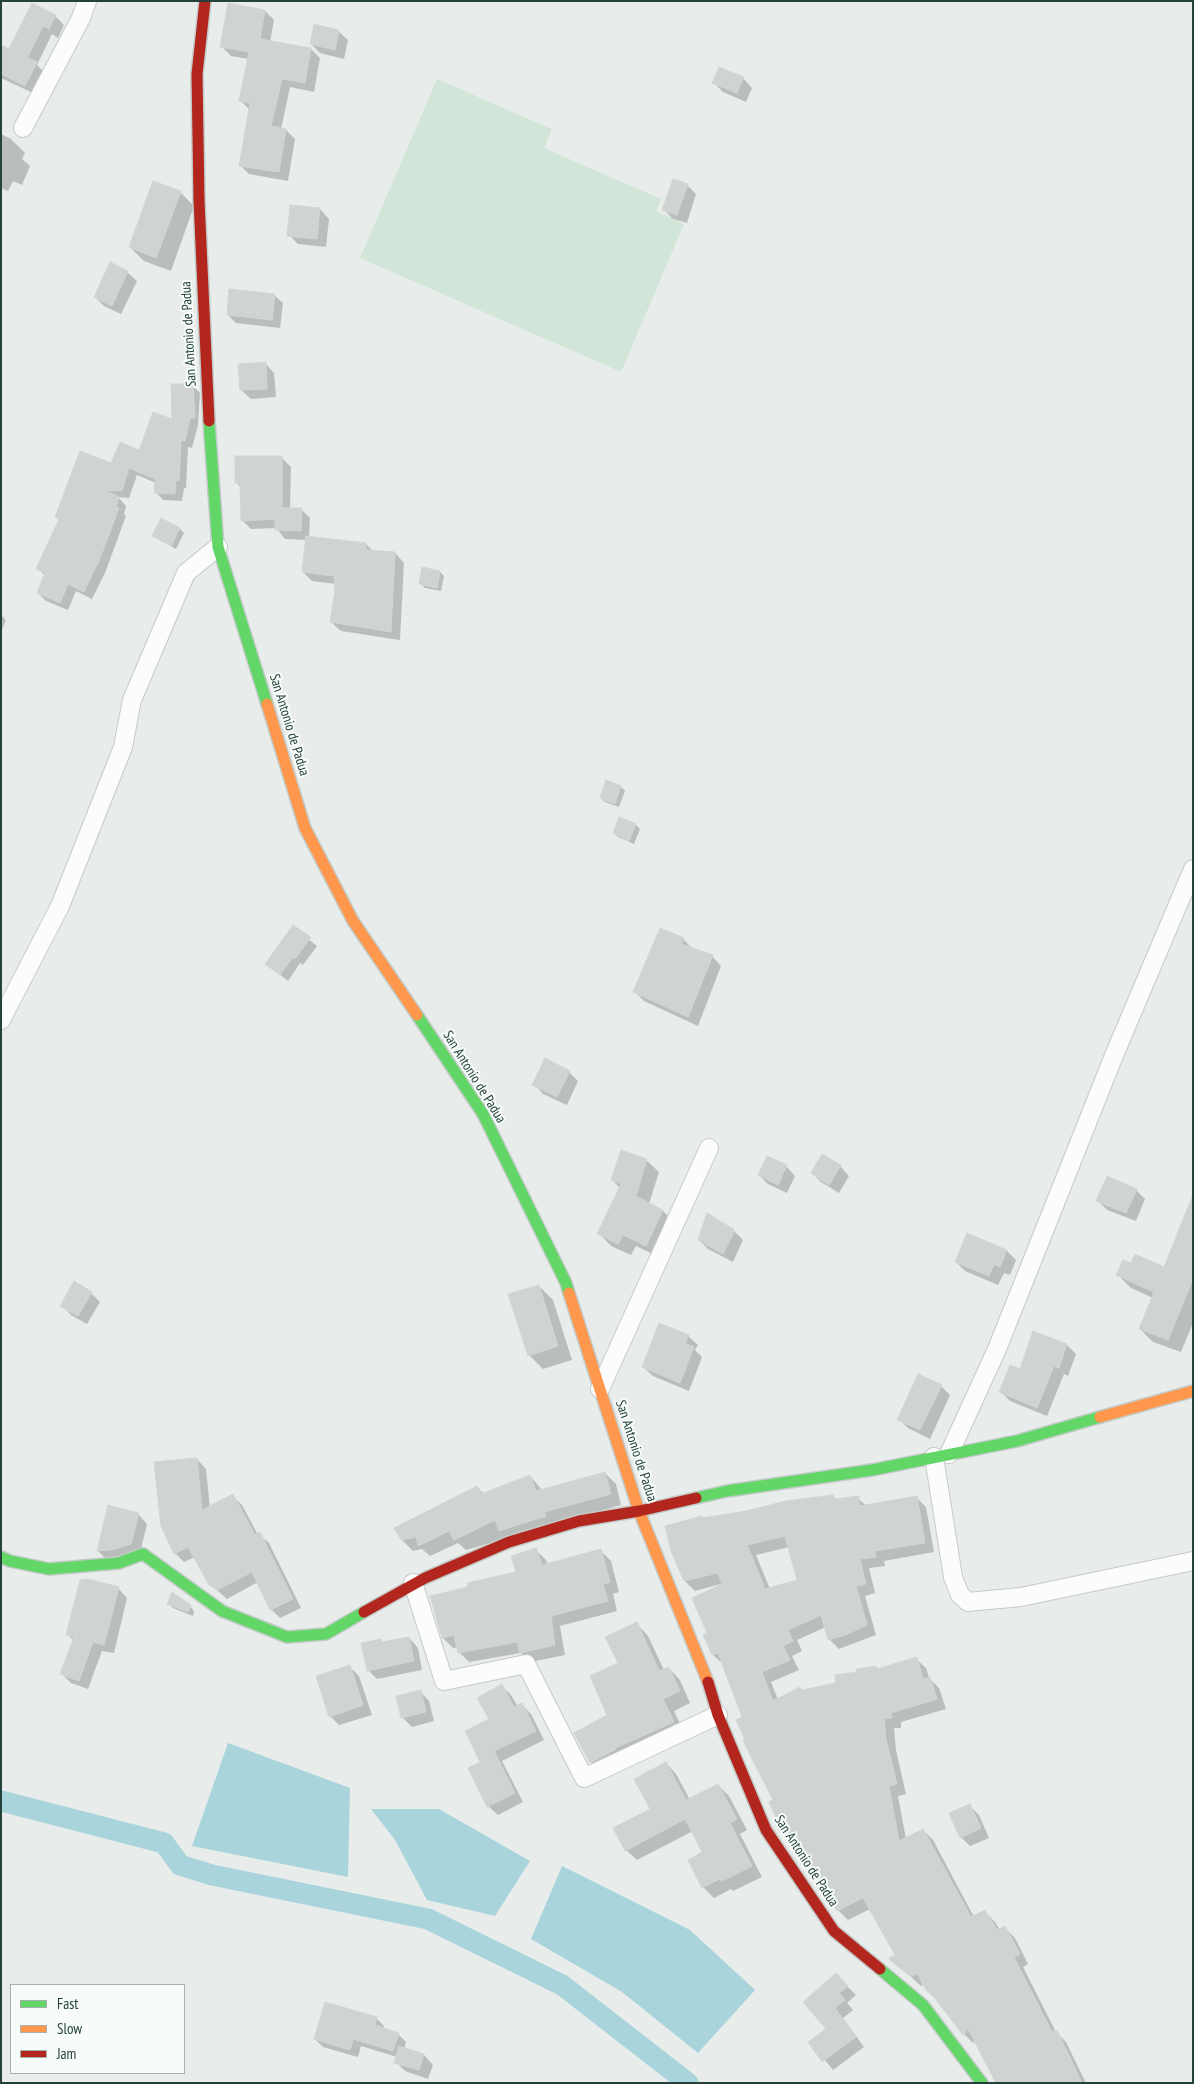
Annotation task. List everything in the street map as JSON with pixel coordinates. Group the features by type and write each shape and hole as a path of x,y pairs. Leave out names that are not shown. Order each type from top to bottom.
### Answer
{"street":[{"path":"24,128 87,1"},
{"name":"San Antonio de Padua","path":"204,1 198,74 199,200 205,362 218,547 305,828 353,921 484,1114 566,1283 639,1511 703,1668 718,1715 766,1830 834,1931 923,2005 982,2083"},
{"path":"1,1020 60,906 123,747 132,700 186,573 218,547"},
{"path":"1193,869 1115,1053 998,1349 942,1456 953,1577 960,1595 968,1602 1021,1597 1193,1561"},
{"path":"600,1389 709,1148"},
{"path":"1,1556 10,1561 50,1569 118,1563 143,1554 186,1583 222,1611 287,1637 326,1634 413,1583 509,1542 579,1521 639,1511 727,1491 872,1470 1017,1441 1193,1391"},
{"path":"413,1583 444,1681 526,1664 584,1778 718,1715"}],"green space":[{"path":"437,79 552,129 544,148 661,199 656,211 684,224 621,372 360,258"}],"water":[{"path":"228,1743 350,1788 348,1877 192,1846"},
{"path":"371,1809 439,1809 530,1861 495,1916 427,1900 395,1840"},
{"path":"562,1866 690,1930 755,1990 698,2053 622,1992 531,1939"}],"building":[{"path":"32,3 56,15 49,29 43,26 27,58 37,62 25,86 1,74 1,45 9,49"},
{"path":"228,3 265,10 260,39 311,48 305,83 282,79 271,126 286,129 279,172 239,166 250,103 239,101 249,52 220,47"},
{"path":"314,24 339,30 335,50 310,44"},
{"path":"719,67 744,77 737,93 712,83"},
{"path":"673,179 688,184 677,215 662,210"},
{"path":"153,181 181,191 156,258 129,247"},
{"path":"290,205 320,208 317,239 287,236"},
{"path":"110,262 128,271 112,306 94,297"},
{"path":"229,289 275,294 272,320 227,315"},
{"path":"266,362 267,389 240,390 238,364"},
{"path":"171,384 193,384 195,418 190,418 185,441 181,440 179,481 176,480 175,494 154,493 155,479 129,468 122,491 104,490 119,497 116,507 119,508 97,566 84,592 68,584 60,603 37,593 45,573 36,569 59,519 55,517 80,451 111,463 120,442 139,450 153,412 172,419"},
{"path":"235,456 282,456 282,508 302,508 301,531 275,530 275,519 241,521 240,483 235,483"},
{"path":"161,518 180,528 171,546 152,536"},
{"path":"306,536 366,543 366,550 395,552 391,632 330,622 335,591 334,576 302,572"},
{"path":"422,567 440,571 437,588 419,584"},
{"path":"606,780 621,786 615,804 600,798"},
{"path":"619,817 636,824 629,841 613,833"},
{"path":"293,925 311,937 295,959 293,957 280,975 265,964"},
{"path":"660,928 684,938 681,944 713,955 688,1017 633,992"},
{"path":"545,1058 570,1071 557,1097 532,1085"},
{"path":"621,1150 647,1159 636,1196 663,1210 646,1246 623,1235 618,1244 597,1234 621,1184 611,1180"},
{"path":"822,1154 841,1165 829,1185 811,1173"},
{"path":"767,1156 787,1165 778,1185 758,1175"},
{"path":"1107,1176 1137,1189 1126,1213 1096,1201"},
{"path":"1192,1197 1193,1279 1168,1340 1139,1329 1154,1292 1116,1275 1123,1260 1131,1263 1135,1254 1164,1267"},
{"path":"707,1213 735,1230 723,1254 698,1240"},
{"path":"967,1233 1007,1250 1000,1267 994,1264 989,1276 955,1262"},
{"path":"74,1281 92,1292 78,1316 60,1306"},
{"path":"539,1285 558,1346 528,1356 508,1294"},
{"path":"659,1323 689,1335 685,1343 694,1347 680,1383 642,1367"},
{"path":"1033,1331 1067,1344 1059,1368 1054,1366 1037,1408 999,1392 1010,1365 1020,1369"},
{"path":"918,1374 942,1385 920,1430 897,1420"},
{"path":"197,1458 202,1510 233,1494 255,1535 260,1532 293,1599 270,1610 252,1572 217,1590 209,1585 188,1547 174,1554 161,1526 154,1462"},
{"path":"605,1472 611,1494 544,1512 546,1516 499,1531 495,1520 454,1540 449,1531 418,1546 416,1537 401,1540 394,1528 477,1486 481,1494 530,1475 536,1491"},
{"path":"833,1495 834,1499 859,1496 859,1506 917,1496 925,1543 875,1551 876,1557 860,1559 866,1584 856,1586 867,1625 828,1640 821,1615 788,1630 793,1641 783,1646 790,1660 762,1672 773,1701 800,1687 802,1690 836,1683 835,1675 857,1672 856,1669 876,1666 877,1669 917,1657 923,1679 930,1677 937,1699 891,1713 892,1718 884,1719 886,1739 897,1784 889,1786 899,1841 923,1829 971,1917 985,1910 997,1930 1005,1926 1020,1954 1014,1957 1052,2032 1057,2030 1082,2083 996,2083 968,2029 963,2035 934,1997 926,1990 917,1973 911,1977 890,1960 889,1958 895,1955 863,1898 837,1911 815,1872 812,1874 774,1814 769,1802 773,1800 743,1740 745,1739 736,1720 742,1717 718,1653 712,1655 703,1635 707,1633 692,1598 722,1584 718,1573 684,1581 671,1551 665,1526 702,1516 702,1518 746,1511 786,1501","holes":["785,1536 797,1580 765,1589 747,1545"]},
{"path":"108,1505 139,1513 131,1544 116,1549 97,1551"},
{"path":"536,1548 542,1565 601,1549 610,1582 603,1584 608,1601 551,1616 555,1645 520,1653 517,1642 458,1653 454,1635 442,1638 430,1596 468,1587 467,1583 516,1572 511,1556"},
{"path":"88,1579 119,1587 104,1645 93,1642 79,1681 60,1674 74,1637 66,1635 80,1580"},
{"path":"172,1592 191,1605 188,1612 167,1604"},
{"path":"637,1622 659,1671 669,1667 680,1691 663,1699 674,1722 615,1748 590,1763 574,1733 607,1715 590,1676 618,1663 605,1637"},
{"path":"409,1637 414,1661 367,1671 361,1643 381,1639 382,1642"},
{"path":"350,1665 363,1705 329,1717 316,1676"},
{"path":"502,1684 514,1707 522,1703 536,1731 494,1751 515,1793 487,1807 468,1768 480,1762 465,1731 489,1719 477,1698"},
{"path":"421,1690 426,1712 401,1718 396,1696"},
{"path":"666,1762 686,1800 718,1784 737,1819 730,1823 752,1866 722,1881 720,1879 702,1888 688,1860 702,1852 685,1819 625,1851 613,1828 650,1809 634,1779"},
{"path":"970,1804 981,1828 960,1838 949,1813"},
{"path":"836,1973 848,1986 839,1993 845,2000 835,2008 856,2037 822,2062 808,2042 826,2029 803,2002"},
{"path":"325,2002 377,2017 375,2025 399,2033 393,2051 353,2039 350,2050 314,2039"},
{"path":"399,2046 424,2054 419,2070 394,2063"}],"waterway":[{"path":"1,1801 164,1843 180,1865 212,1875 428,1919 562,1985 688,2083"}],"traffic: fast":[{"path":"209,421 218,547 267,704"},
{"path":"417,1015 483,1114 566,1283 569,1293"},
{"path":"696,1498 727,1491 872,1470 1017,1441 1100,1417"},
{"path":"1,1557 10,1561 49,1569 119,1563 143,1554 222,1611 287,1637 326,1634 364,1612"},
{"path":"880,1969 923,2005 982,2083"}],"traffic: slow":[{"path":"267,704 305,828 353,921 417,1015"},
{"path":"569,1293 639,1511 708,1682"},
{"path":"1100,1417 1193,1391"}],"traffic: jam":[{"path":"205,1 197,74 199,200 209,421"},
{"path":"364,1612 425,1578 509,1542 579,1521 639,1511 696,1498"},
{"path":"708,1682 718,1715 766,1830 834,1931 880,1969"}]}
